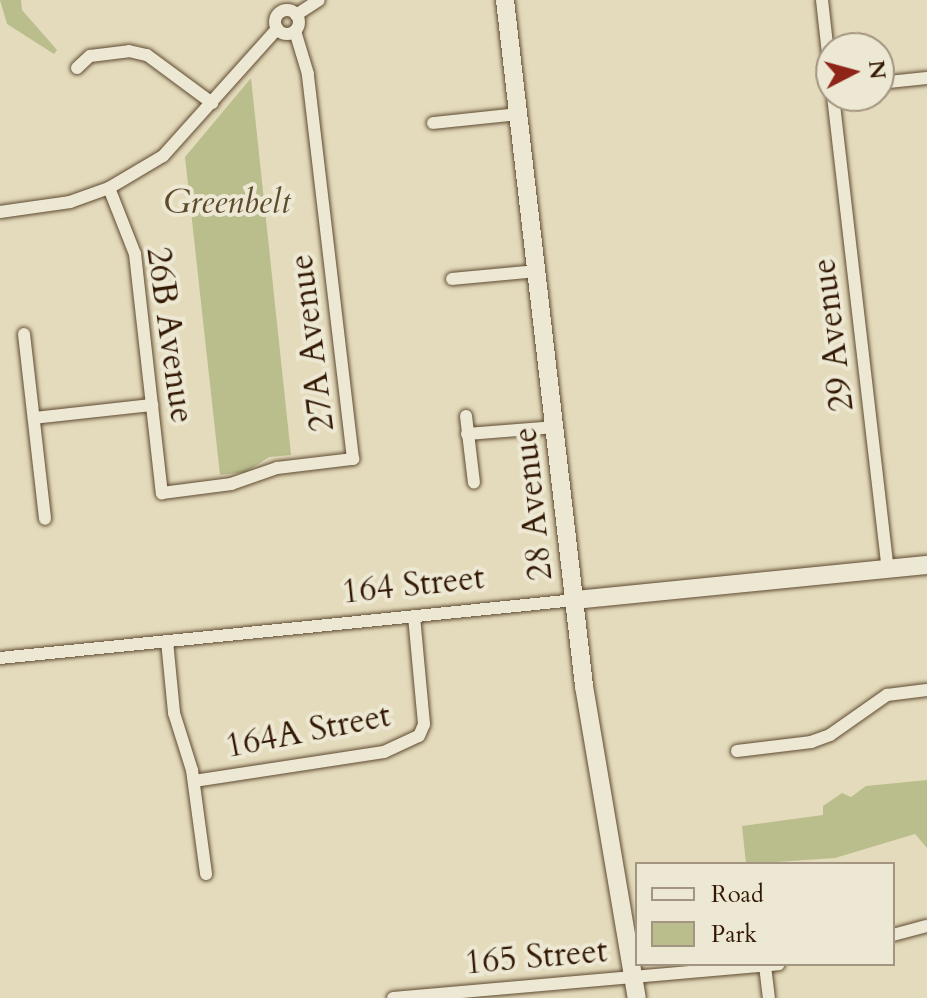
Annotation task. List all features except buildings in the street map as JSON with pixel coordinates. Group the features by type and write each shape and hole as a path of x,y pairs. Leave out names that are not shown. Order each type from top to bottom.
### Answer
{"street":[{"path":"0,212 70,202 109,188 163,156 277,29 279,13 269,0"},
{"path":"279,13 296,15 319,0"},
{"name":"28 Avenue","path":"505,0 584,686 635,965"},
{"path":"822,0 826,32"},
{"path":"277,29 283,34 295,31 296,15"},
{"name":"27A Avenue","path":"162,493 231,484 277,468 353,459 308,74 295,31"},
{"path":"77,68 90,56 147,55 212,103"},
{"path":"895,81 927,78"},
{"name":"29 Avenue","path":"835,112 888,568"},
{"path":"433,123 518,114"},
{"name":"26B Avenue","path":"109,188 135,254 162,493"},
{"path":"452,279 537,271"},
{"path":"24,334 45,519"},
{"path":"34,418 152,405"},
{"path":"466,416 474,483"},
{"path":"467,434 556,427"},
{"name":"164 Street","path":"0,658 927,565"},
{"name":"164A Street","path":"194,781 384,752 419,736 424,724 414,617"},
{"path":"167,641 174,713 194,781 206,874"},
{"path":"737,751 811,742 830,735 887,695 927,690"},
{"path":"895,934 927,926"},
{"name":"28 Avenue","path":"635,966 637,998"},
{"path":"765,966 769,998"},
{"name":"165 Street","path":"393,998 765,966"}],"green space":[{"path":"0,0 21,0 22,10 57,50 54,54 7,24"},
{"name":"Greenbelt","path":"251,78 291,455 269,457 246,472 220,475 185,157"},
{"path":"927,780 927,848 915,834 835,858 746,862 742,826 823,815 823,806 842,793 851,797 866,786"}]}
